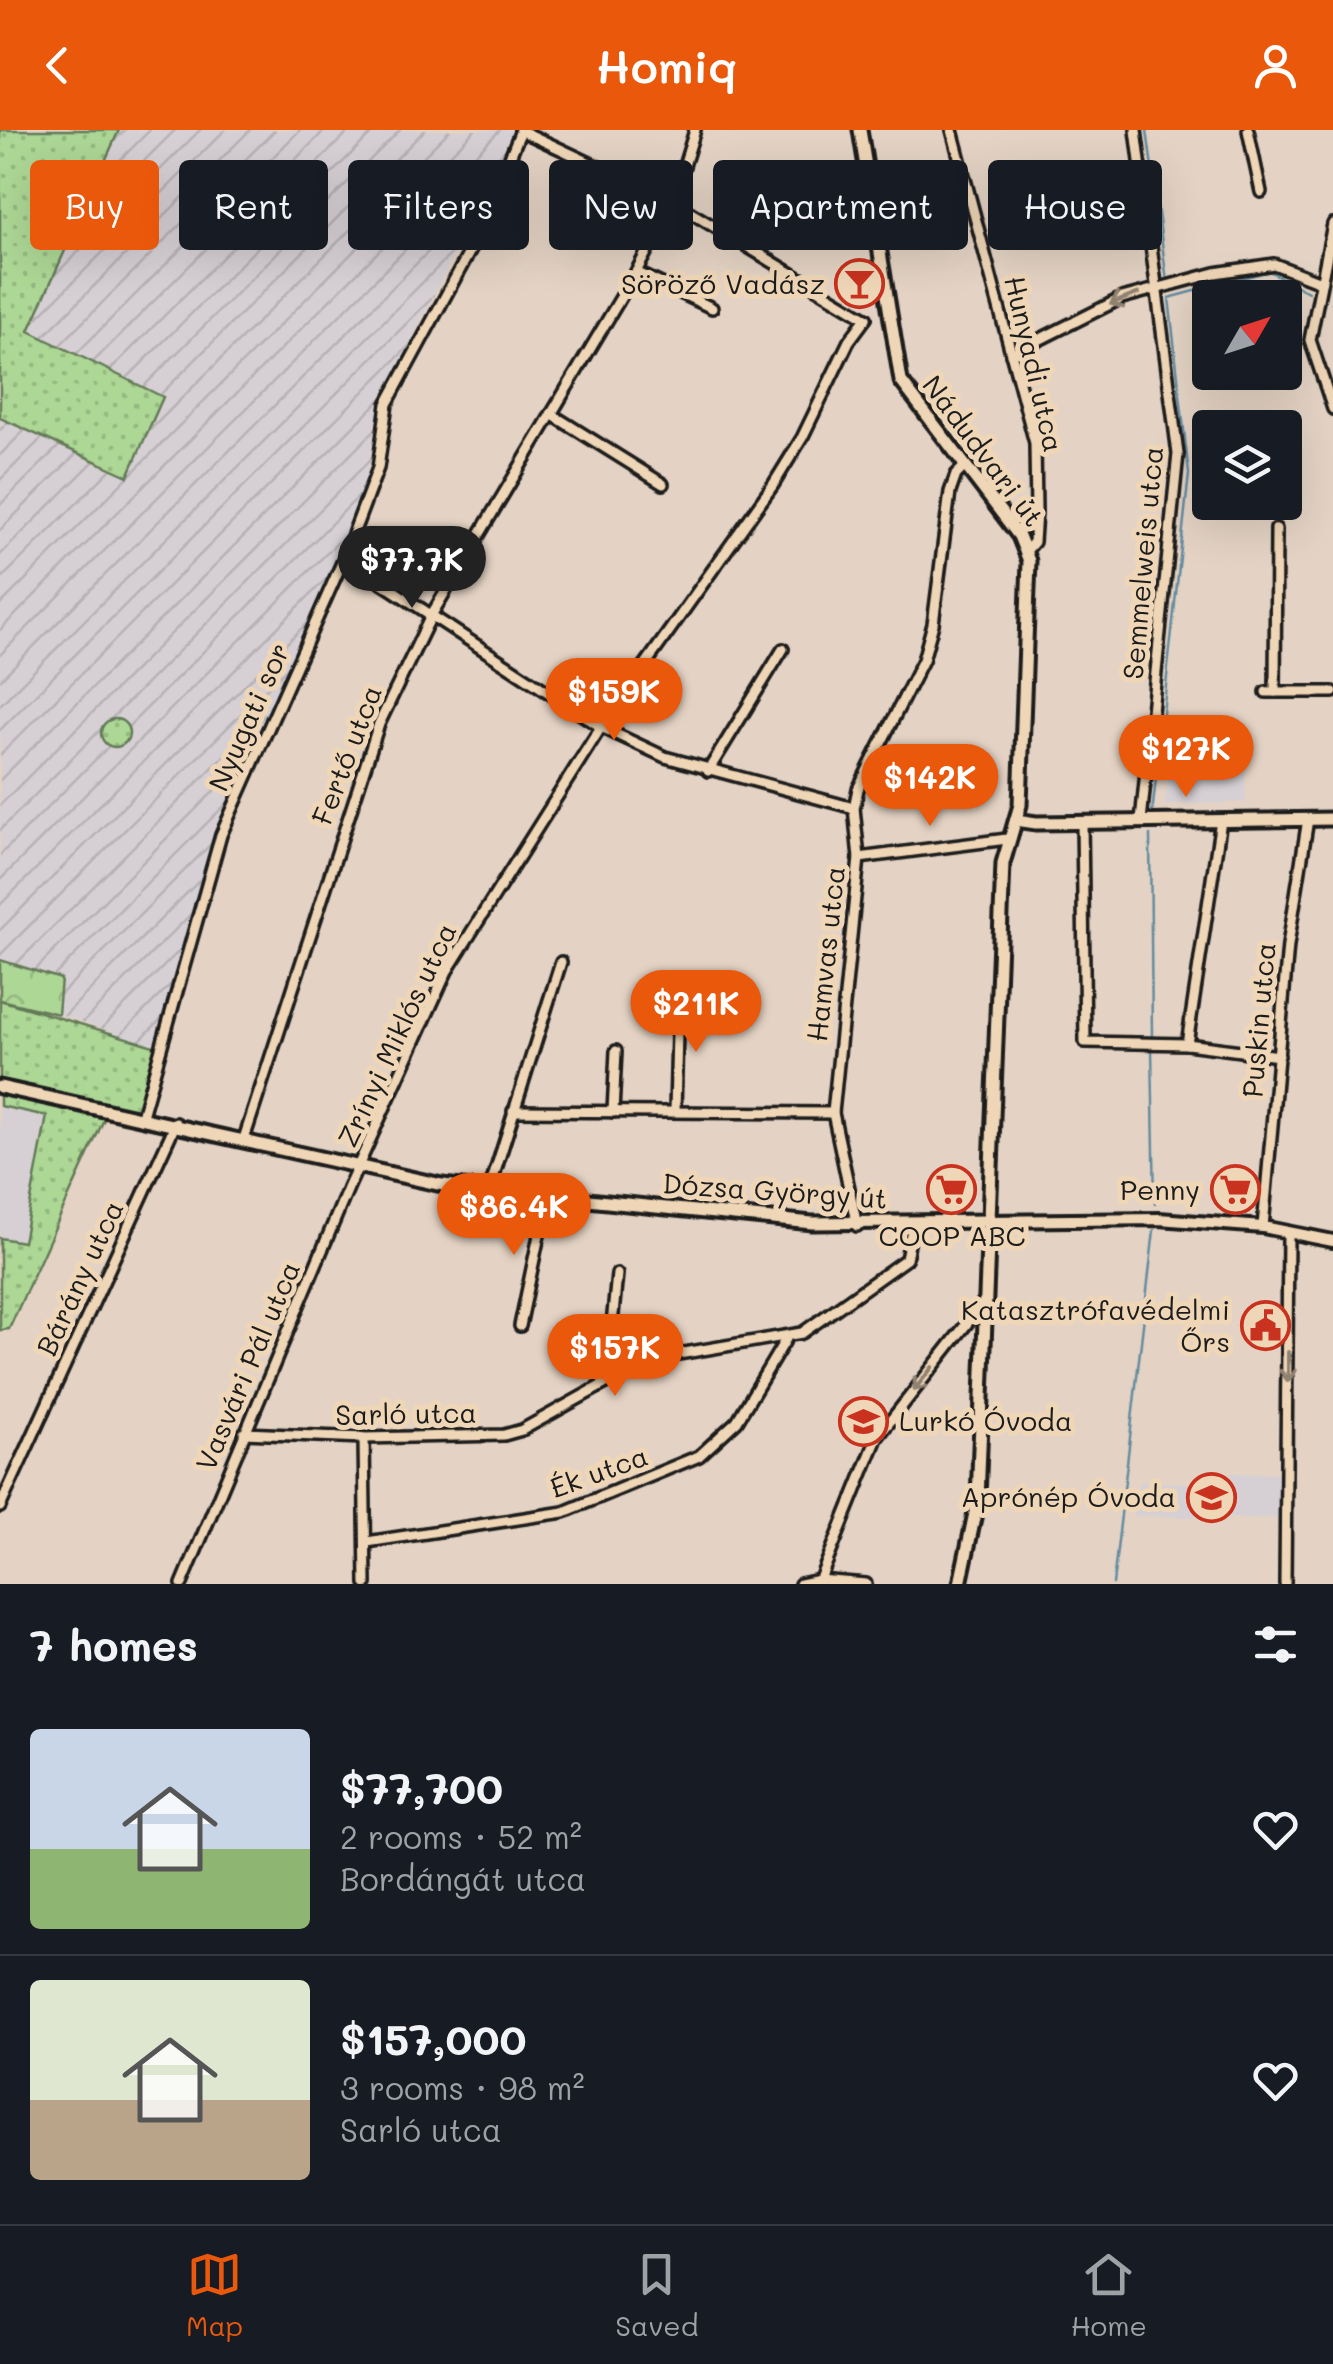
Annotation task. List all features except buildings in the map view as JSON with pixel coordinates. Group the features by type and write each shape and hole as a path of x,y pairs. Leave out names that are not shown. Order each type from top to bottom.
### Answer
{"main road":[{"name":"Nádudvari út","path":"860,130 896,369 906,392 1026,551 1026,686 1016,820 1007,838 978,1499 960,1584"},
{"path":"1016,820 1333,818"},
{"name":"Dózsa György út","path":"0,1087 244,1138 360,1168 489,1192 858,1226 989,1221"}],"street":[{"path":"520,130 584,160"},
{"name":"Nyugati sor","path":"142,1116 221,835 344,558 378,468 387,404 477,238 520,130"},
{"name":"Fertő utca","path":"686,160 695,130"},
{"name":"Hunyadi utca","path":"952,130 1035,443 1034,542 1026,551"},
{"name":"Semmelweis utca","path":"1136,130 1178,454 1141,822"},
{"path":"1248,130 1260,192"},
{"path":"693,214 866,318 887,316"},
{"path":"1333,224 1318,281 1310,340 1333,409"},
{"name":"Fertő utca","path":"244,1138 379,724 432,614 648,250"},
{"path":"1010,354 1122,298 1259,263 1318,281"},
{"path":"636,272 712,308"},
{"name":"Zrínyi Miklós utca","path":"360,1168 454,956 601,727 773,485 802,438 849,341 866,318"},
{"path":"551,414 663,484"},
{"name":"Hamvas utca","path":"858,1226 833,1113 858,858 854,808 881,739 923,660 933,624 950,492 956,475 964,467"},
{"path":"1276,528 1271,692 1333,692"},
{"path":"344,558 601,727 665,757 708,771 854,808"},
{"path":"708,771 783,650"},
{"name":"Puskin utca","path":"1263,1227 1288,945 1308,819"},
{"path":"1187,1044 1220,820"},
{"path":"1082,822 1085,1042 1187,1044 1279,1056"},
{"path":"858,858 1007,838"},
{"path":"489,1192 561,962"},
{"path":"675,1111 678,1033 684,996"},
{"path":"612,1112 616,1051"},
{"path":"513,1112 833,1113"},
{"name":"Bárány utca","path":"0,1506 176,1123"},
{"name":"Vasvári Pál utca","path":"182,1584 360,1168"},
{"path":"520,1326 547,1197"},
{"name":"Dózsa György út","path":"989,1221 1100,1218 1263,1227 1333,1241"},
{"name":"Sarló utca","path":"244,1433 364,1438 504,1435 522,1430 650,1360 786,1339 811,1329 906,1258 912,1224"},
{"path":"1285,1584 1290,1235"},
{"path":"617,1274 610,1344 619,1374"},
{"path":"818,1582 876,1438 984,1303"},
{"name":"Ék utca","path":"366,1542 564,1512 699,1456 737,1421 786,1339"},
{"path":"364,1438 366,1584"},
{"path":"800,1584 866,1584"}],"shaded area":[{"path":"119,130 516,130 501,160 348,160 348,250 456,250 380,404 365,490 213,848 157,1047 58,1014 61,979 0,960 0,418 128,475 163,398 29,332 66,250 159,250 159,160 106,160"},
{"path":"1174,728 1244,733 1246,802 1165,805"},
{"path":"0,1106 47,1116 23,1243 0,1238"},
{"name":"Aprónép Óvoda","path":"1230,1473 1286,1474 1283,1519 1132,1516 1139,1482 1229,1484"}],"green space":[{"path":"0,130 119,130 106,160 30,160 30,250 65,250 29,331 163,397 128,476 0,418"},
{"path":"115,719 125,723 129,733 125,743 115,747 105,743 101,733 105,723"},
{"path":"0,960 61,979 58,1014 0,1000"},
{"path":"0,1000 157,1047 135,1122 105,1117 9,1329 0,1330 0,1238 23,1242 47,1116 0,1106"}],"waterway":[{"path":"1147,130 1167,281"},
{"path":"1152,815 1189,474 1169,298 1269,271 1308,292"},
{"path":"1150,835 1152,1038"},
{"path":"1152,1049 1155,1204"},
{"path":"1113,1584 1154,1230"}],"place":[{"name":"Söröző Vadász","path":"860,284"},
{"name":"COOP ABC","path":"952,1189"},
{"name":"Penny","path":"1235,1190"},
{"name":"Katasztrófavédelmi Őrs","path":"1265,1326"},
{"name":"Lurkó Óvoda","path":"864,1421"},
{"name":"Aprónép Óvoda","path":"1211,1497"}]}
